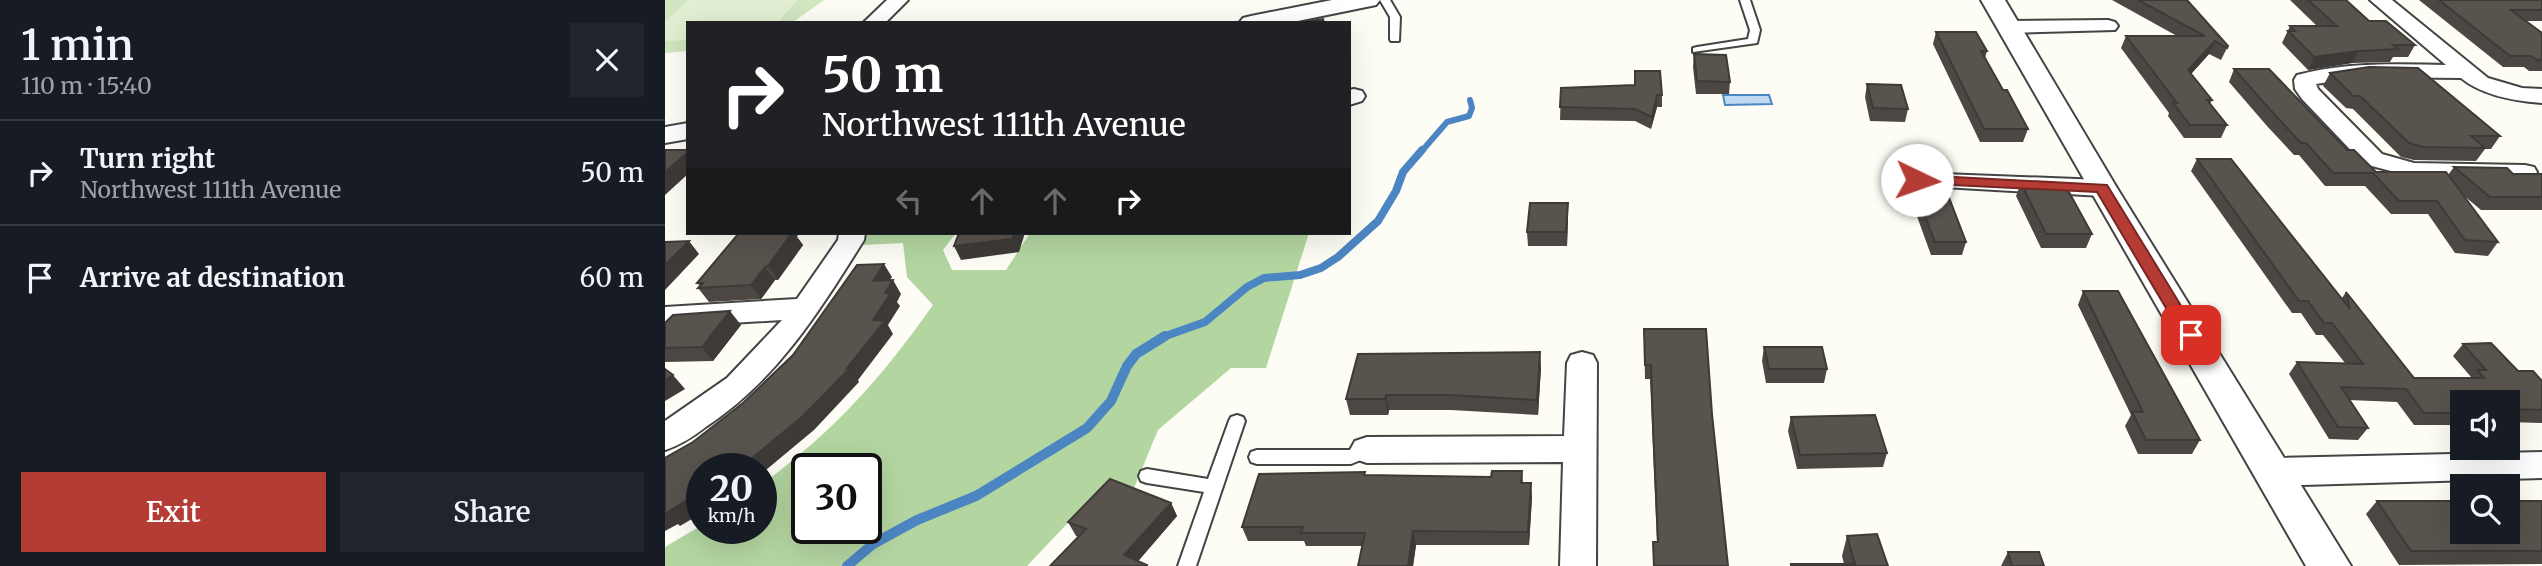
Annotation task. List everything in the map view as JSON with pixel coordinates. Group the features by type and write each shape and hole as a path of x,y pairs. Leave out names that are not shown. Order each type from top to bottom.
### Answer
{"street":[{"path":"875,21 898,0"},
{"path":"1261,21 1368,0"},
{"path":"2380,0 2480,83 2501,90 2542,96"},
{"path":"2001,13 2108,26"},
{"path":"2001,13 2102,188 2329,566"},
{"path":"2466,72 2348,72 2314,76 2305,80 2305,84 2310,94 2373,159 2414,170 2525,172"},
{"path":"665,135 686,131"},
{"path":"1917,180 2102,188"},
{"path":"665,437 724,398 759,367 807,307 852,235"},
{"path":"665,317 807,307"},
{"path":"1579,566 1582,363"},
{"path":"1367,450 1581,449"},
{"path":"2272,472 2542,465"}],"lane":[{"path":"1385,0 1395,17 1395,39"},
{"path":"1697,50 1753,41 1755,30 1745,0"},
{"path":"1187,566 1237,421"},
{"path":"1257,457 1351,457 1367,450"},
{"path":"1147,476 1214,487"}],"green space":[{"path":"665,0 824,0 795,21 686,21 686,51 665,53"},
{"path":"689,0 798,0 779,21 686,21 686,40 665,41 665,21"},
{"path":"866,235 954,235 943,250 952,270 1006,270 1029,235 1308,235 1266,368 1231,368 1158,430 1134,488 1101,488 1027,566 665,566 665,547 686,535 686,544 777,544 777,473 791,462 791,544 882,544 882,453 801,453 875,381 933,305 907,277 903,243 862,245"}],"water":[{"path":"1723,95 1769,95 1772,104 1725,105"}],"building":[{"path":"2138,0 2187,0 2228,46 2227,48 2215,41 2188,70 2212,100 2207,100 2227,125 2190,125 2173,103 2177,103 2126,36 2205,36"},
{"path":"2308,0 2346,0 2369,21 2386,21 2415,45 2393,45 2398,49 2314,57 2288,31 2295,31 2290,26 2337,26"},
{"path":"2439,0 2542,0 2542,10 2511,10 2542,33 2542,60 2531,56 2510,56"},
{"path":"1936,32 1976,32 1987,51 1981,51 2003,90 2007,90 2028,129 1984,129"},
{"path":"1694,54 1726,55 1730,82 1697,81"},
{"path":"2369,67 2418,68 2500,136 2471,136 2485,148 2423,147 2409,143 2360,96 2353,96 2330,73"},
{"path":"2234,69 2269,69 2347,150 2354,150 2376,172 2446,172 2498,242 2465,240 2437,201 2399,201 2373,173 2333,173 2306,143 2301,143"},
{"path":"1635,71 1660,71 1662,95 1657,95 1652,117 1635,109 1560,107 1561,88 1635,85"},
{"path":"1867,84 1901,85 1908,109 1873,108"},
{"path":"665,150 686,150 686,154 665,172"},
{"path":"2197,159 2231,159 2350,309 2346,292 2414,378 2484,378 2477,370 2486,370 2463,344 2491,343 2518,371 2533,371 2542,381 2542,410 2520,409 2520,390 2450,390 2450,413 2424,413 2406,389 2341,387 2368,428 2338,427 2297,362 2363,364 2332,323 2324,323 2308,301 2299,301"},
{"path":"2454,167 2507,168 2513,174 2542,174 2542,197 2490,197"},
{"path":"2021,183 2064,183 2092,234 2046,234"},
{"path":"1917,195 1948,195 1966,242 1935,242"},
{"path":"1530,203 1568,203 1566,232 1527,232"},
{"path":"737,235 791,235 751,285 698,288 703,283 697,283"},
{"path":"958,235 1013,235 1012,239 954,246"},
{"path":"689,241 665,265 665,242"},
{"path":"884,264 873,281 893,280 885,293 891,293 873,320 885,321 847,368 850,368 803,416 758,453 686,453 686,501 666,513 665,458 693,442 743,403 793,355 857,265"},
{"path":"2083,291 2118,291 2200,440 2146,440 2132,412 2143,412"},
{"path":"730,311 702,347 665,348 665,323 673,315"},
{"path":"1644,329 1706,329 1728,566 1654,566 1653,542 1658,542 1651,365 1645,365"},
{"path":"1764,347 1822,347 1827,369 1769,369"},
{"path":"1540,352 1537,400 1449,395 1386,395 1385,399 1346,399 1358,354"},
{"path":"665,369 673,375 665,380"},
{"path":"1875,415 1887,453 1800,455 1791,417"},
{"path":"1492,471 1522,471 1521,483 1531,483 1528,532 1413,531 1408,566 1358,566 1365,533 1301,533 1303,527 1242,527 1259,474 1365,472 1364,475 1491,477"},
{"path":"1110,479 1171,503 1124,555 1147,565 1050,566 1086,529 1068,522"},
{"path":"2377,501 2450,501 2450,544 2520,544 2520,501 2542,501 2542,551 2411,551"},
{"path":"1877,534 1888,566 1791,566 1855,564 1847,536"},
{"path":"2008,552 2039,552 2044,566 2012,566"}],"waterway":[{"path":"1421,152 1447,122 1469,116 1472,108 1470,100"},
{"path":"1164,337 1205,322 1247,287 1264,278 1300,275 1321,268 1338,257 1378,221 1396,191 1403,172 1422,150"},
{"path":"847,566 873,544 917,520 976,496 1087,428 1111,401 1127,366 1136,354 1164,337"},
{"path":"1160,338 1164,337"}],"route":[{"path":"1917,180 2102,188 2191,335"}]}
